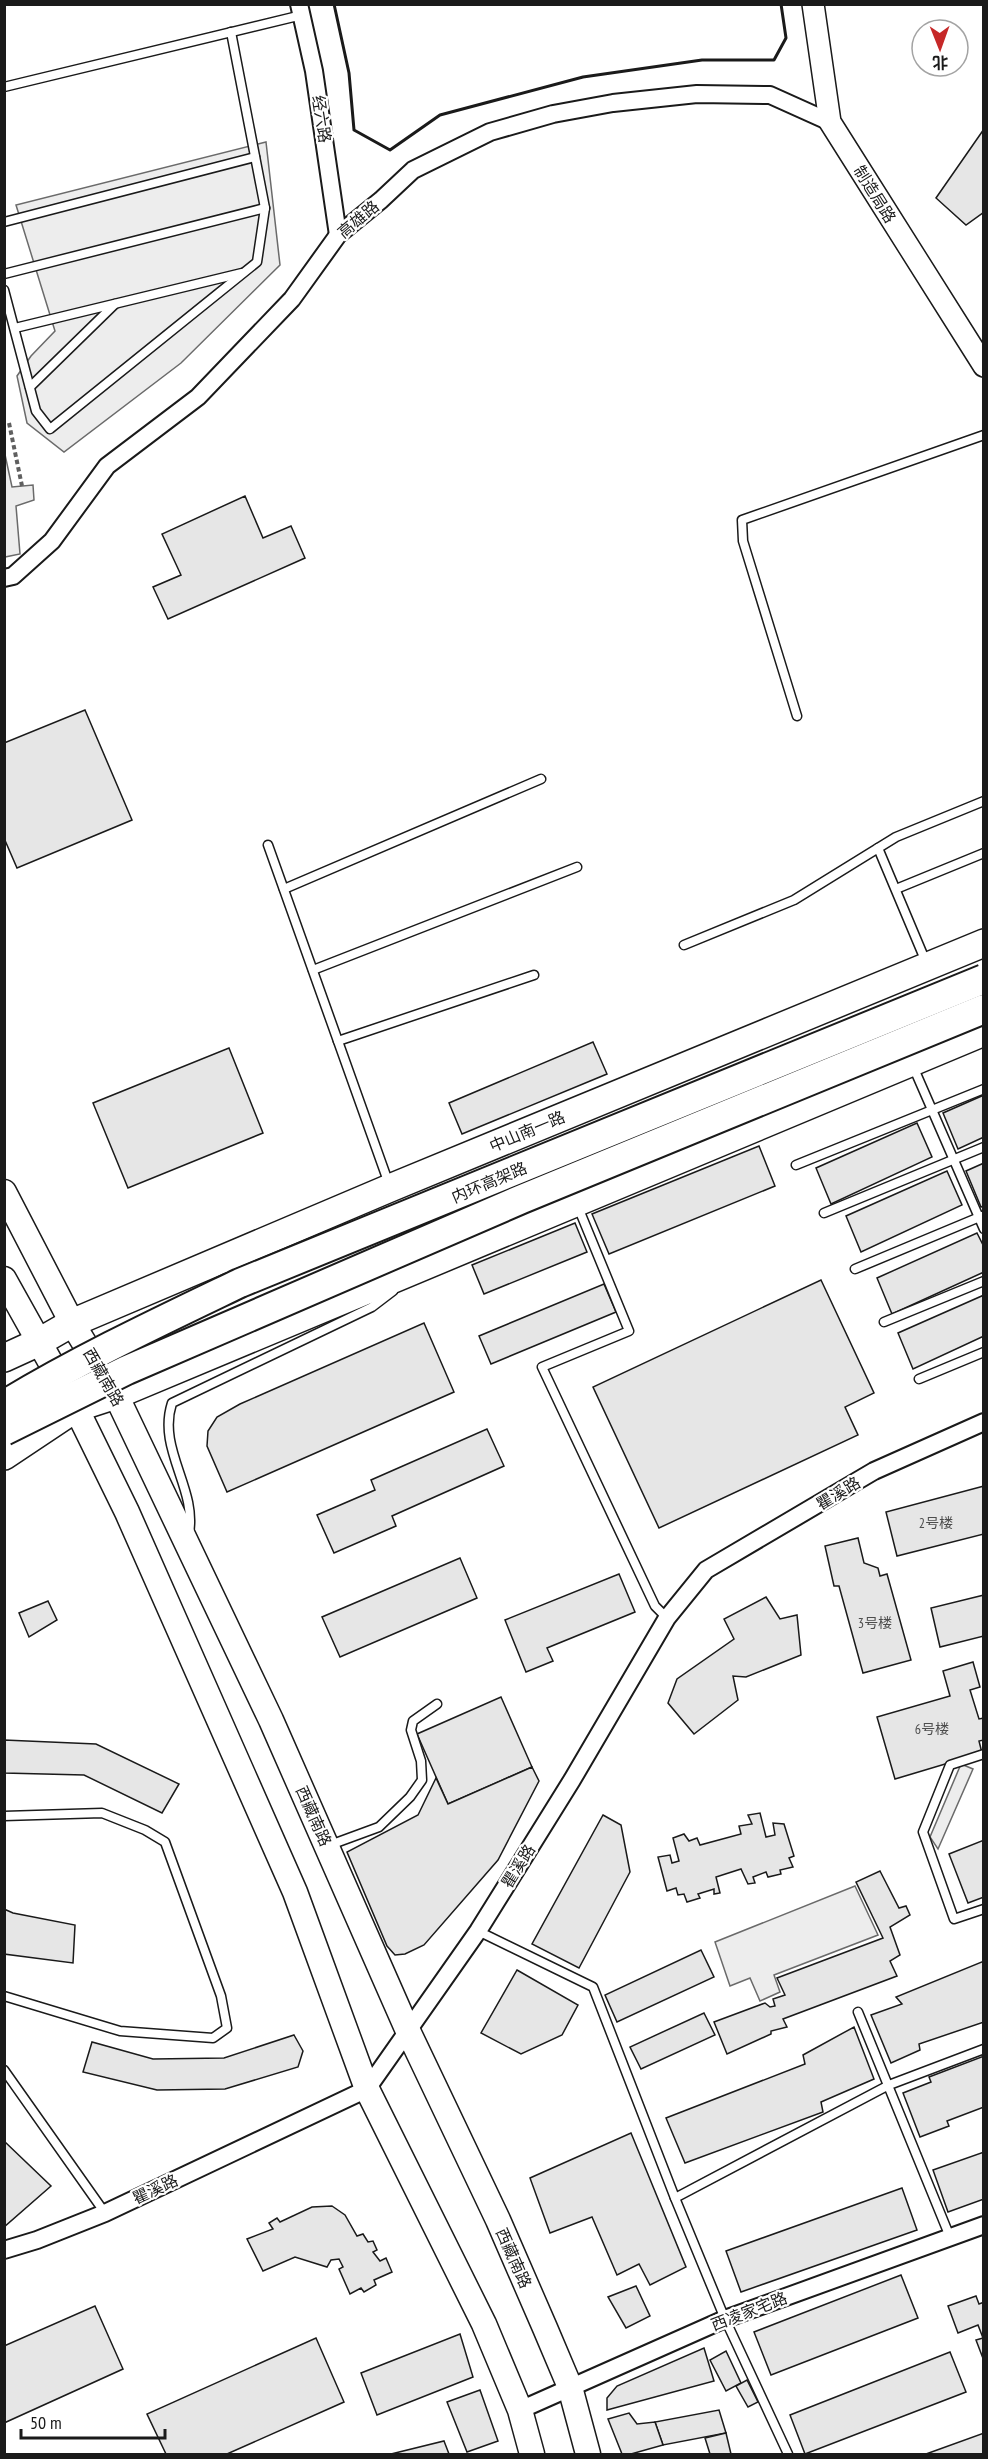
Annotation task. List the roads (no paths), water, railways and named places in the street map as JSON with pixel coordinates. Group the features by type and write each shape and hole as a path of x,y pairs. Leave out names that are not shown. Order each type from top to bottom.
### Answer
{"highway":[{"name":"内环高架路","path":"4,1405 41,1382 240,1283 984,979"},
{"name":"内环高架路","path":"4,1431 160,1355 544,1190 984,1008"}],"main road":[{"name":"中山南一路","path":"4,1358 72,1323 390,1188 984,943"},
{"path":"4,1456 76,1408 116,1395 984,1032"},
{"name":"西藏南路","path":"4,1192 72,1323 116,1395 271,1720 408,2031 498,2220 570,2387 588,2454"},
{"path":"4,1279 76,1408 126,1512 295,1892 367,2089 484,2324 520,2410 532,2454"}],"street":[{"name":"制造局路","path":"813,4 830,122 984,366"},
{"name":"经六路","path":"300,10 316,82 338,235"},
{"name":"高雄路","path":"4,578 13,576 52,541 107,466 198,397 292,299 338,235 413,170 490,132 553,114 613,103 697,94 770,95 830,122"},
{"name":"瞿溪路","path":"4,2250 37,2240 105,2213 367,2089 478,1931 572,1780 667,1618 706,1570 874,1471 984,1422"},
{"name":"西凌家宅路","path":"520,2410 725,2319 984,2225"}],"lane":[{"path":"4,87 231,32 300,10"},
{"path":"4,290 36,411 50,429 257,262 265,208 231,32"},
{"path":"4,222 255,157"},
{"path":"4,274 265,208"},
{"path":"15,328 245,272"},
{"path":"30,387 116,303"},
{"path":"797,716 742,541 742,520 984,435"},
{"path":"284,889 541,779"},
{"path":"684,945 794,900 896,837 984,801"},
{"path":"268,845 390,1188"},
{"path":"878,848 927,966"},
{"path":"896,890 984,854"},
{"path":"313,970 577,867"},
{"path":"338,1041 534,975"},
{"path":"911,1062 953,1160 981,1216 984,1229"},
{"path":"796,1165 984,1089"},
{"path":"824,1213 984,1147"},
{"path":"576,1202 629,1332 542,1367 655,1606 667,1618"},
{"path":"855,1269 981,1216"},
{"path":"187,1544 191,1523 189,1509 169,1444 168,1412 172,1403 372,1307 393,1291 409,1272"},
{"path":"884,1322 984,1281"},
{"path":"919,1379 984,1352"},
{"path":"327,1846 379,1827 410,1797 422,1779 421,1761 411,1730 413,1721 437,1704"},
{"path":"984,1754 950,1765 923,1832 954,1919 984,1908"},
{"path":"4,1816 102,1813 145,1830 165,1842 221,1996 227,2028 213,2038 120,2031 4,1996"},
{"path":"478,1931 593,1987 725,2319 788,2454"},
{"path":"858,2012 950,2237"},
{"path":"675,2198 889,2085 984,2049"},
{"path":"4,2070 105,2213"}]}
